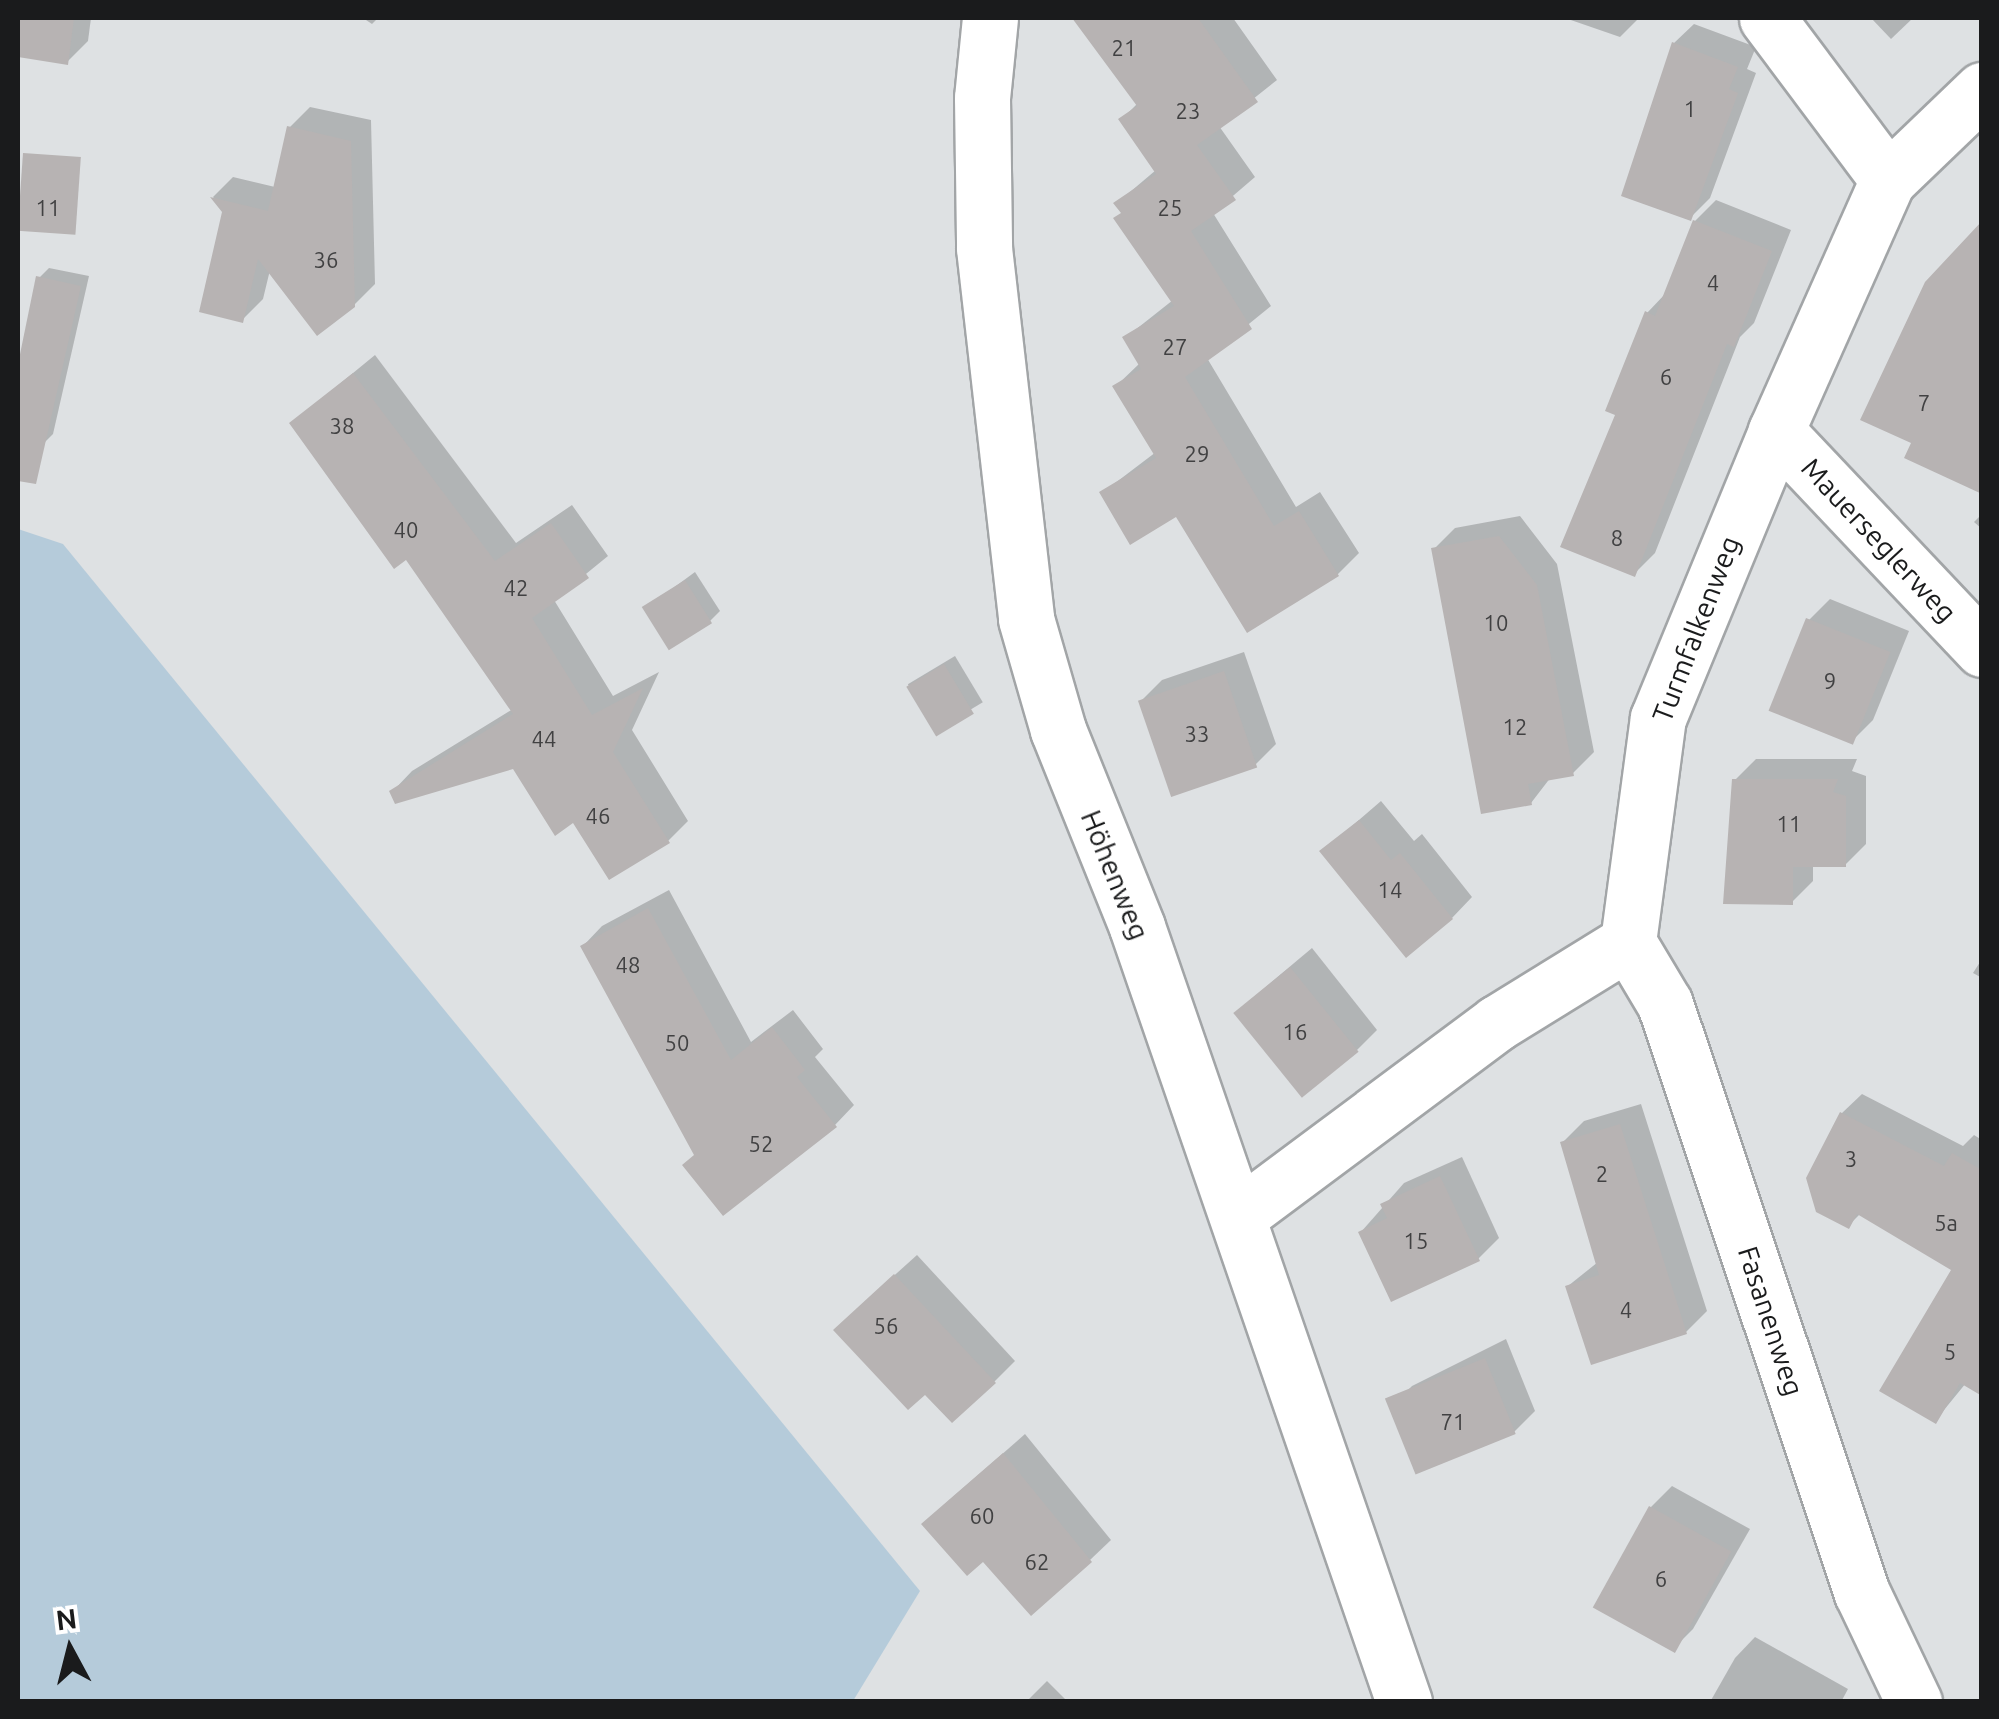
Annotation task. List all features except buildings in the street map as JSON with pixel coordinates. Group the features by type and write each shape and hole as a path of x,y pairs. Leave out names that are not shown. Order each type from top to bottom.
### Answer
{"street":[{"name":"Höhenweg","path":"990,18 982,98 984,248 1026,619 1058,730 1137,927 1404,1702"},
{"path":"1767,18 1888,180"},
{"name":"Turmfalkenweg","path":"1628,942 1658,718 1776,431 1888,180 1982,90"},
{"name":"Mauerseglerweg","path":"1776,431 1982,649"},
{"path":"1238,1216 1497,1023 1628,942"},
{"name":"Fasanenweg","path":"1628,942 1665,1004 1862,1592 1914,1702"}],"shaded area":[{"path":"18,529 63,544 920,1591 853,1701 18,1701"}]}
